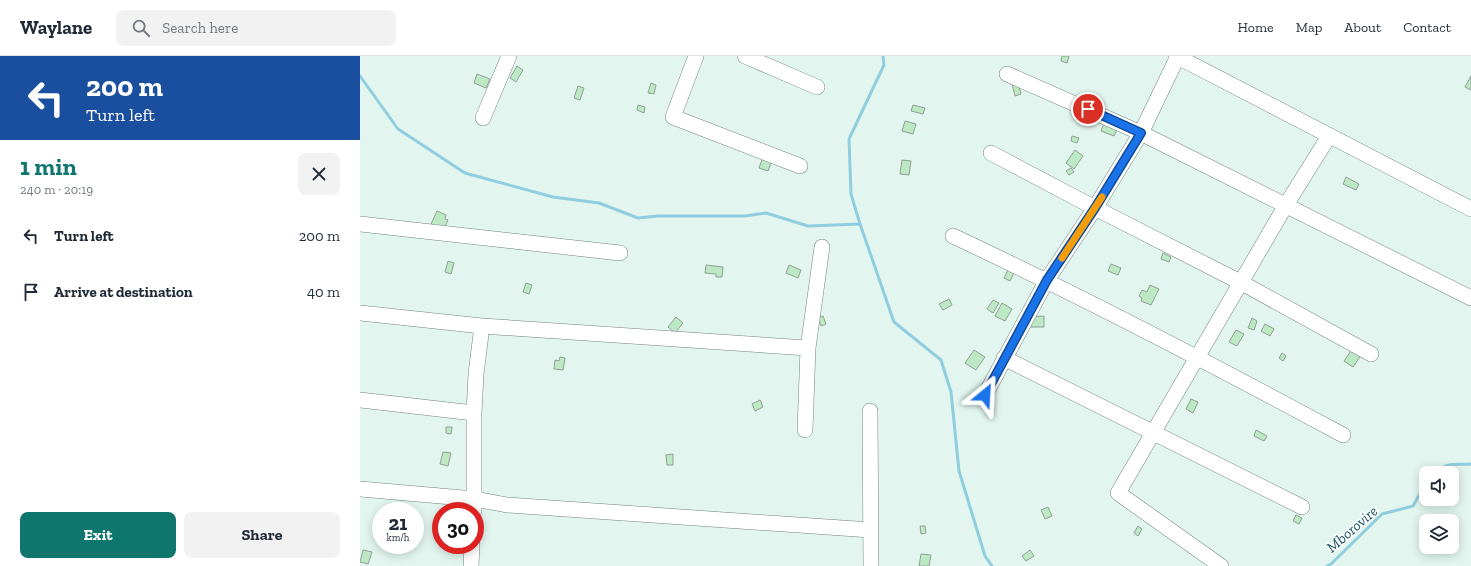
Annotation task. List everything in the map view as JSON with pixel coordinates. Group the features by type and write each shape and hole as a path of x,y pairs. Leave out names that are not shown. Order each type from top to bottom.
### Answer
{"street":[{"path":"483,118 509,56"},
{"path":"696,56 673,117 800,166"},
{"path":"745,56 817,87"},
{"path":"985,395 1047,280 1095,208 1141,133 1177,56 1471,209"},
{"path":"1007,74 1141,133 1471,298"},
{"path":"1221,566 1118,493 1242,283 1286,205 1329,136"},
{"path":"991,153 1242,283 1371,354"},
{"path":"360,224 620,253"},
{"path":"953,236 1047,280 1198,357 1344,435"},
{"path":"805,430 808,348 822,247"},
{"path":"360,313 482,326 808,348"},
{"path":"474,502 474,413 476,374 482,326"},
{"path":"1004,358 1302,507"},
{"path":"360,400 474,413"},
{"path":"870,411 871,566"},
{"path":"360,489 453,502"},
{"path":"484,505 871,530"},
{"path":"471,566 472,554"}],"building":[{"path":"1062,56 1069,56 1067,63 1061,61"},
{"path":"517,66 523,70 516,82 510,78"},
{"path":"477,74 490,79 486,88 474,83"},
{"path":"1471,76 1471,90 1465,87"},
{"path":"651,83 656,85 654,94 648,93"},
{"path":"1018,83 1021,94 1015,96 1012,84"},
{"path":"578,86 584,88 580,100 574,98"},
{"path":"638,105 645,107 644,113 637,110"},
{"path":"913,105 925,108 923,114 911,111"},
{"path":"905,121 916,124 913,134 902,131"},
{"path":"1104,123 1117,129 1114,136 1101,131"},
{"path":"1072,136 1079,138 1077,143 1071,141"},
{"path":"1075,150 1083,156 1074,169 1066,163"},
{"path":"763,157 772,160 768,171 759,168"},
{"path":"902,160 911,161 909,175 900,174"},
{"path":"1071,168 1074,172 1069,175 1066,171"},
{"path":"1346,177 1359,184 1356,190 1343,184"},
{"path":"437,211 446,215 445,219 448,220 445,227 442,228 431,224"},
{"path":"1163,253 1171,257 1169,262 1161,259"},
{"path":"448,261 454,263 451,274 445,272"},
{"path":"1111,264 1121,268 1118,275 1108,271"},
{"path":"706,265 723,267 722,277 716,277 716,274 705,273"},
{"path":"789,265 801,270 798,278 786,273"},
{"path":"1010,266 1016,269 1010,281 1004,278"},
{"path":"526,283 532,285 529,294 523,292"},
{"path":"1150,285 1159,289 1151,305 1141,301 1142,298 1139,296 1142,290 1147,292"},
{"path":"949,299 952,305 943,310 939,304"},
{"path":"993,300 999,303 993,313 987,309"},
{"path":"1002,303 1012,309 1005,321 995,316"},
{"path":"823,316 826,324 821,326 818,318"},
{"path":"1044,316 1044,327 1029,327 1029,317"},
{"path":"676,317 683,323 675,333 668,327"},
{"path":"1252,318 1257,321 1254,330 1248,328"},
{"path":"1265,324 1274,329 1270,336 1261,331"},
{"path":"1236,330 1244,334 1237,346 1229,342"},
{"path":"1353,348 1362,354 1353,367 1344,361"},
{"path":"974,350 985,357 976,370 965,363"},
{"path":"1282,353 1286,356 1283,361 1279,358"},
{"path":"560,357 565,358 563,370 554,369 555,360 559,361"},
{"path":"1191,399 1198,402 1193,413 1186,409"},
{"path":"760,400 763,407 755,411 752,404"},
{"path":"446,427 452,427 451,434 446,433"},
{"path":"1256,430 1267,436 1264,441 1254,436"},
{"path":"443,452 451,453 448,466 440,464"},
{"path":"673,454 673,465 667,465 666,455"},
{"path":"1048,507 1052,516 1045,519 1041,510"},
{"path":"1296,515 1302,518 1299,524 1293,521"},
{"path":"920,526 925,526 926,533 921,534"},
{"path":"1138,526 1142,529 1138,536 1134,533"},
{"path":"363,550 372,552 368,564 360,562"},
{"path":"1030,550 1034,556 1026,561 1022,556"},
{"path":"921,554 931,555 929,566 919,566"}],"waterway":[{"path":"883,56 884,65 849,139 851,194 894,322 941,360 951,392 959,471 985,556 992,566"},
{"path":"360,76 398,129 465,173 553,197 599,203 638,218 658,216 745,216 766,213 808,226 860,224"},
{"name":"Mborovire","path":"1446,466 1471,464"},
{"name":"Mborovire","path":"1327,566 1331,564 1382,514 1413,506 1419,495"}],"slow traffic":[{"path":"1062,258 1102,197"}],"route":[{"path":"985,395 1047,280 1095,208 1141,133 1088,109"}]}
